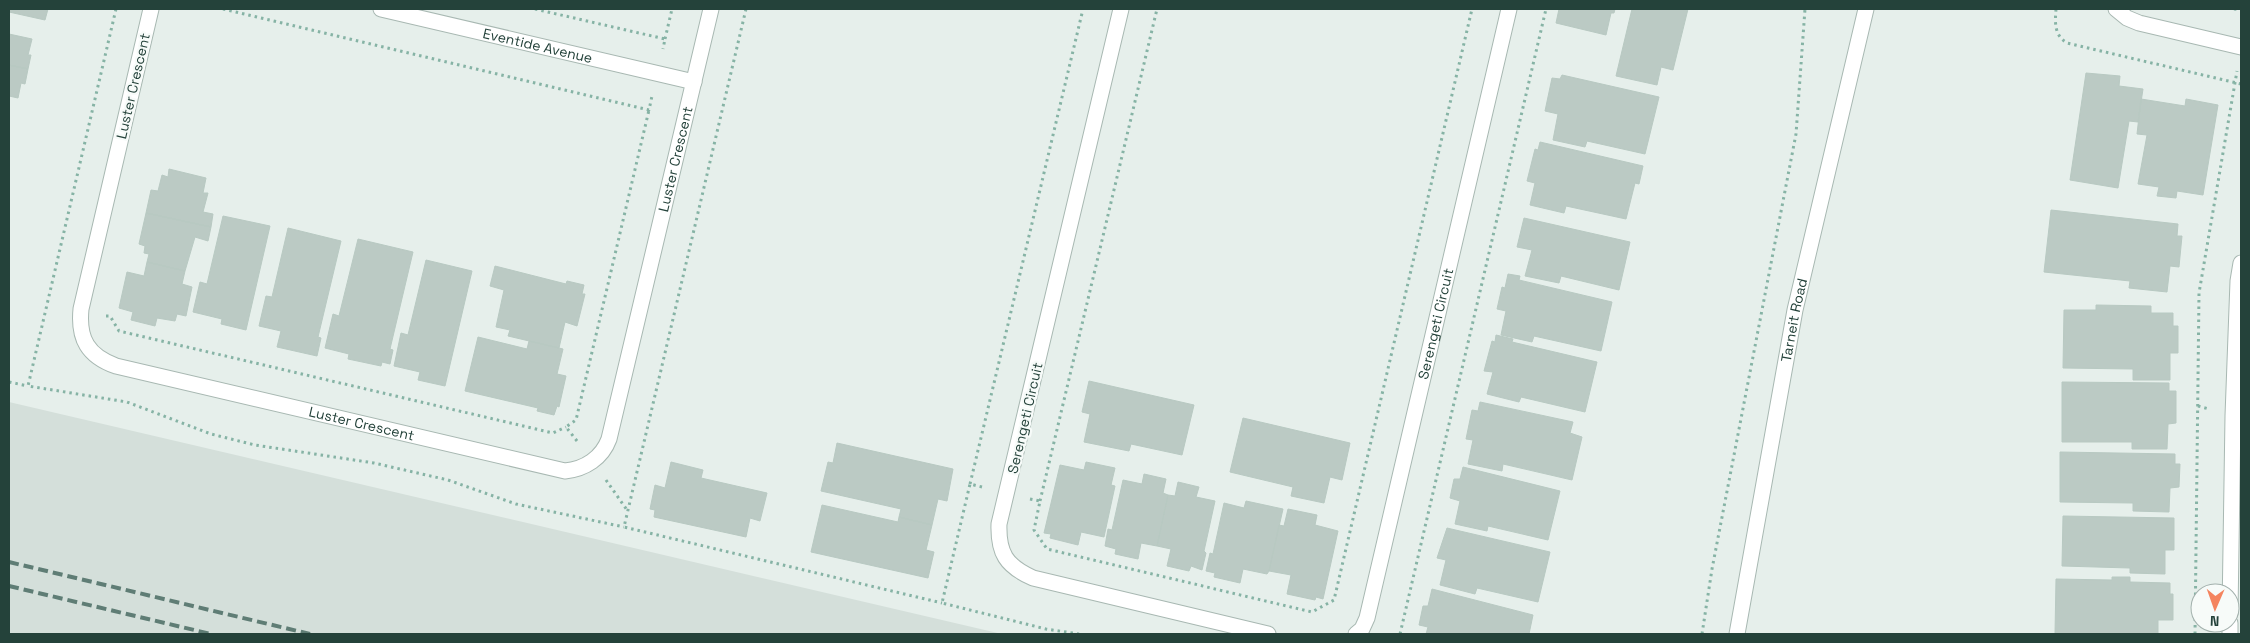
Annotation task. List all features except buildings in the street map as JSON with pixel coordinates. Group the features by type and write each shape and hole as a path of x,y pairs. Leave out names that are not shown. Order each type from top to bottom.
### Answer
{"street":[{"name":"Luster Crescent","path":"151,9 81,309 80,324 88,348 104,362 116,366 554,470 573,471 592,461 606,448 609,439 711,9"},
{"name":"Eventide Avenue","path":"381,9 694,82"},
{"name":"Serengeti Circuit","path":"1121,9 1007,493 1000,524 999,542 1006,559 1018,572 1033,578 1268,634"},
{"name":"Serengeti Circuit","path":"1356,634 1362,630 1367,618 1509,9"},
{"name":"Tarneit Road","path":"1736,634 1795,310 1866,9"},
{"path":"2117,10 2139,23 2241,47"},
{"path":"2231,583 2237,457 2238,281 2241,263"}],"path":[{"path":"28,386 116,9"},
{"path":"665,39 672,9"},
{"path":"624,527 746,9"},
{"path":"942,603 1083,9"},
{"path":"1157,9 1034,530 1046,549 1312,612 1334,600 1472,9"},
{"path":"1400,634 1546,9"},
{"path":"1702,634 1712,569 1796,134 1805,9"},
{"path":"2056,9 2057,30 2061,39 2067,43 2241,84"},
{"path":"2234,9 2241,10"},
{"path":"2195,634 2199,293 2235,82"},
{"path":"47,302 110,316 119,331 553,433 576,420 649,110"},
{"path":"9,382 127,402 211,434 254,445 374,462 448,480 516,504 624,527 1046,629 1079,634"},
{"path":"566,427 628,510"},
{"path":"970,484 1040,501"}],"shaded area":[{"path":"9,402 1002,634 9,634"}],"railway":[{"path":"9,562 310,634"},
{"path":"9,586 211,634"}]}
